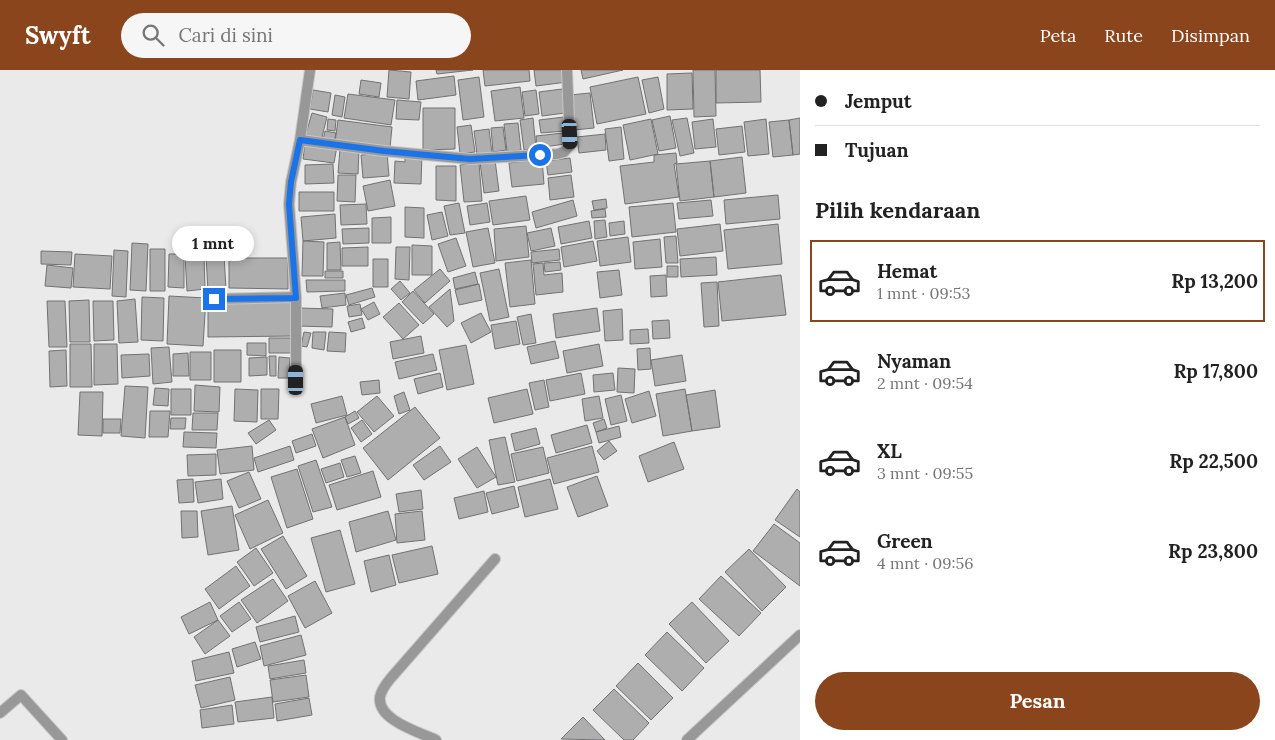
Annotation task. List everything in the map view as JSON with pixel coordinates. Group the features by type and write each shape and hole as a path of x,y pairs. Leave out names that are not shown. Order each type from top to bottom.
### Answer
{"street":[{"path":"296,380 296,298 289,204 310,70"},
{"path":"300,140 384,151 470,159 557,154 564,152 570,145 567,70"},
{"path":"214,299 296,298"},
{"path":"436,740 397,722 384,713 380,696 390,679 495,559"},
{"path":"688,740 800,634"},
{"path":"0,713 22,695 62,740"}],"building":[{"path":"389,70 411,72 409,99 387,97"},
{"path":"436,70 473,70 437,74"},
{"path":"483,70 529,70 530,81 485,86"},
{"path":"534,70 566,70 567,82 536,86"},
{"path":"581,70 623,70 583,79"},
{"path":"693,70 715,70 716,116 694,117"},
{"path":"716,70 760,70 761,102 716,103"},
{"path":"692,73 693,109 667,110 667,74"},
{"path":"454,76 456,95 418,100 416,81"},
{"path":"479,77 484,117 463,120 458,80"},
{"path":"638,77 646,114 597,124 590,87"},
{"path":"658,77 664,109 649,113 642,80"},
{"path":"361,80 381,83 379,97 359,94"},
{"path":"520,87 524,118 495,121 491,91"},
{"path":"562,89 565,113 542,116 539,92"},
{"path":"313,90 331,93 328,112 310,109"},
{"path":"536,90 539,114 525,116 522,92"},
{"path":"590,93 594,128 574,130 570,95"},
{"path":"348,94 395,100 391,125 344,118"},
{"path":"335,95 345,97 342,117 332,115"},
{"path":"397,100 421,102 419,120 396,119"},
{"path":"423,108 455,108 455,149 423,150"},
{"path":"312,113 327,117 321,141 305,137"},
{"path":"670,116 676,148 659,151 652,120"},
{"path":"564,117 565,131 541,133 539,120"},
{"path":"533,118 536,148 524,150 520,120"},
{"path":"687,118 694,153 680,156 672,120"},
{"path":"800,118 800,154 793,155 789,120"},
{"path":"328,119 336,120 335,131 327,130"},
{"path":"651,119 658,154 630,160 623,125"},
{"path":"713,119 716,147 695,149 692,122"},
{"path":"766,119 769,154 748,156 744,122"},
{"path":"338,120 392,127 390,148 335,142"},
{"path":"789,120 793,155 773,157 769,122"},
{"path":"518,123 521,150 507,152 504,124"},
{"path":"471,125 475,152 460,154 457,127"},
{"path":"742,126 745,152 719,155 716,129"},
{"path":"503,127 506,150 493,152 491,128"},
{"path":"621,127 624,159 609,161 605,129"},
{"path":"489,129 492,153 477,154 474,131"},
{"path":"325,131 336,133 334,142 323,140"},
{"path":"563,133 565,144 537,148 536,136"},
{"path":"605,134 606,150 579,153 577,137"},
{"path":"305,142 337,146 334,163 303,159"},
{"path":"340,149 359,150 358,174 338,173"},
{"path":"387,153 389,176 363,178 361,155"},
{"path":"676,153 677,163 674,164 679,197 625,204 620,166 654,162 654,155"},
{"path":"405,154 422,154 421,184 394,183 395,161 405,162"},
{"path":"742,157 746,193 714,197 710,161"},
{"path":"570,158 572,172 548,175 546,161"},
{"path":"542,159 544,184 512,187 509,163"},
{"path":"495,160 499,191 484,193 480,162"},
{"path":"710,161 714,197 680,201 676,164"},
{"path":"479,163 482,201 464,202 460,165"},
{"path":"333,164 334,183 305,184 305,165"},
{"path":"436,166 456,166 456,201 436,200"},
{"path":"338,175 356,175 355,202 337,201"},
{"path":"571,175 574,197 550,200 548,178"},
{"path":"390,180 395,206 368,211 363,186"},
{"path":"299,192 334,192 334,211 299,211"},
{"path":"778,195 780,219 726,224 724,200"},
{"path":"526,196 530,220 493,225 489,201"},
{"path":"606,199 607,208 594,210 592,201"},
{"path":"573,200 577,216 536,228 532,212"},
{"path":"711,200 713,216 679,219 677,203"},
{"path":"459,203 465,233 450,235 444,206"},
{"path":"487,203 490,222 470,225 467,206"},
{"path":"673,203 676,232 632,237 629,207"},
{"path":"366,204 367,224 341,225 340,205"},
{"path":"405,207 424,208 424,238 405,237"},
{"path":"605,209 606,217 592,218 591,211"},
{"path":"442,212 448,236 432,240 427,215"},
{"path":"335,214 336,238 303,241 301,217"},
{"path":"391,217 391,243 372,243 372,218"},
{"path":"605,220 607,237 595,239 594,221"},
{"path":"589,221 592,238 561,244 558,227"},
{"path":"624,221 625,234 610,236 609,223"},
{"path":"720,224 723,251 680,256 677,229"},
{"path":"778,224 782,264 728,269 724,230"},
{"path":"526,226 529,257 496,261 494,229"},
{"path":"369,228 369,243 343,244 342,229"},
{"path":"488,228 495,263 473,267 466,232"},
{"path":"551,228 555,246 531,251 527,233"},
{"path":"676,236 678,263 666,263 664,237"},
{"path":"628,237 631,262 600,266 597,241"},
{"path":"456,238 466,266 448,272 438,244"},
{"path":"660,239 662,267 635,269 633,242"},
{"path":"303,241 324,242 323,276 302,276"},
{"path":"593,241 597,261 564,267 561,247"},
{"path":"340,242 341,270 327,270 327,243"},
{"path":"132,243 148,244 146,291 130,290"},
{"path":"412,245 432,246 432,275 412,275"},
{"path":"368,247 368,266 342,266 342,248"},
{"path":"396,247 410,247 409,280 395,279"},
{"path":"150,249 165,249 165,291 150,291"},
{"path":"559,249 560,260 532,263 531,252"},
{"path":"114,250 128,251 126,297 112,296"},
{"path":"41,251 72,252 71,265 41,264"},
{"path":"75,254 112,256 110,289 73,287"},
{"path":"169,254 184,254 184,288 168,287"},
{"path":"224,254 226,290 208,291 206,256"},
{"path":"204,255 205,289 187,291 185,256"},
{"path":"716,257 717,275 681,277 680,259"},
{"path":"229,258 288,258 288,289 229,288"},
{"path":"373,259 388,259 388,287 373,287"},
{"path":"531,260 535,304 510,307 505,263"},
{"path":"560,262 561,270 545,272 544,263"},
{"path":"543,263 544,275 562,273 563,292 536,295 533,264"},
{"path":"47,265 73,268 71,288 45,286"},
{"path":"667,266 678,266 678,277 667,277"},
{"path":"440,269 450,281 425,303 414,290"},
{"path":"499,269 509,317 490,321 480,273"},
{"path":"619,270 622,295 600,298 597,272"},
{"path":"325,271 343,271 343,278 325,278"},
{"path":"475,272 478,284 455,289 453,278"},
{"path":"666,275 667,296 651,297 650,276"},
{"path":"781,275 786,315 722,321 718,282"},
{"path":"306,280 345,280 345,291 307,292"},
{"path":"400,281 410,293 401,300 391,289"},
{"path":"717,282 719,326 704,327 701,283"},
{"path":"479,284 482,300 459,305 455,290"},
{"path":"372,288 375,297 349,305 346,295"},
{"path":"450,289 454,321 447,327 429,307"},
{"path":"413,291 434,314 423,324 402,302"},
{"path":"345,293 346,305 322,308 320,296"},
{"path":"169,296 206,298 203,346 167,344"},
{"path":"142,297 164,298 163,341 141,340"},
{"path":"135,299 138,342 119,343 117,301"},
{"path":"89,300 90,342 70,342 69,301"},
{"path":"47,301 65,301 67,347 49,347"},
{"path":"93,301 113,301 114,340 94,341"},
{"path":"293,302 293,336 208,337 208,303"},
{"path":"374,302 380,314 368,320 361,309"},
{"path":"399,303 419,325 403,339 383,317"},
{"path":"360,304 362,315 349,317 347,306"},
{"path":"299,308 333,309 332,327 298,326"},
{"path":"597,308 600,331 556,338 553,314"},
{"path":"622,309 623,340 605,341 603,311"},
{"path":"481,313 491,332 471,343 461,323"},
{"path":"531,314 536,343 523,345 517,317"},
{"path":"362,318 365,328 351,332 348,322"},
{"path":"669,320 670,338 653,339 652,321"},
{"path":"516,321 520,344 495,349 491,325"},
{"path":"648,329 649,343 630,344 630,330"},
{"path":"304,332 311,333 307,347 301,346"},
{"path":"313,332 326,332 324,350 312,348"},
{"path":"329,332 346,333 345,352 327,351"},
{"path":"421,336 424,353 393,359 390,342"},
{"path":"269,338 291,338 291,353 269,353"},
{"path":"555,341 559,358 531,364 527,347"},
{"path":"247,343 266,343 266,356 247,355"},
{"path":"70,344 91,344 92,387 70,387"},
{"path":"94,344 117,344 118,384 94,385"},
{"path":"599,344 603,366 567,373 563,351"},
{"path":"466,345 474,384 447,390 439,350"},
{"path":"169,347 172,382 153,384 151,348"},
{"path":"650,348 651,369 638,370 637,349"},
{"path":"66,350 67,386 50,387 49,351"},
{"path":"214,350 241,350 241,382 214,382"},
{"path":"190,352 211,352 211,380 190,380"},
{"path":"188,353 189,376 173,376 173,354"},
{"path":"149,354 150,376 122,378 121,355"},
{"path":"433,354 437,370 399,379 395,362"},
{"path":"682,355 686,381 655,386 651,360"},
{"path":"269,356 276,356 276,376 270,376"},
{"path":"267,357 267,375 249,376 249,358"},
{"path":"279,357 290,358 289,378 278,378"},
{"path":"618,368 635,369 634,393 617,392"},
{"path":"440,373 443,387 418,394 414,379"},
{"path":"581,373 585,394 550,401 546,380"},
{"path":"613,373 615,390 594,392 593,375"},
{"path":"379,380 380,393 362,395 360,382"},
{"path":"544,380 549,407 535,410 529,383"},
{"path":"195,385 220,387 219,412 194,411"},
{"path":"125,386 148,387 145,438 121,436"},
{"path":"155,388 169,389 168,406 153,405"},
{"path":"171,389 191,389 191,415 171,415"},
{"path":"235,389 258,390 257,422 234,421"},
{"path":"261,389 279,389 278,419 261,419"},
{"path":"527,389 533,414 494,423 488,398"},
{"path":"685,389 692,431 663,436 656,394"},
{"path":"715,390 720,427 692,431 686,395"},
{"path":"649,391 656,416 632,423 625,399"},
{"path":"80,392 103,392 102,436 78,435"},
{"path":"404,392 410,410 399,414 394,396"},
{"path":"621,395 627,421 611,425 605,399"},
{"path":"342,396 347,415 316,423 311,404"},
{"path":"377,396 394,416 374,432 357,412"},
{"path":"599,396 603,418 585,421 582,399"},
{"path":"415,407 440,438 388,480 363,448"},
{"path":"150,411 170,411 168,437 149,437"},
{"path":"355,411 359,418 348,424 345,417"},
{"path":"193,413 218,413 217,430 192,430"},
{"path":"345,417 355,445 323,458 312,429"},
{"path":"171,418 186,418 185,429 170,429"},
{"path":"103,419 121,419 120,433 103,433"},
{"path":"604,419 607,428 596,432 593,423"},
{"path":"269,420 276,430 256,444 248,433"},
{"path":"362,420 372,434 361,442 351,428"},
{"path":"587,425 592,443 556,453 551,435"},
{"path":"619,426 621,437 599,443 596,432"},
{"path":"536,428 540,444 515,451 511,434"},
{"path":"184,432 217,433 216,448 183,447"},
{"path":"312,434 316,446 296,453 292,441"},
{"path":"505,437 515,482 498,485 489,440"},
{"path":"609,441 617,451 604,460 597,451"},
{"path":"674,442 684,469 648,482 639,456"},
{"path":"252,446 254,470 220,474 217,450"},
{"path":"290,446 294,460 258,472 254,458"},
{"path":"440,446 451,462 424,480 413,465"},
{"path":"592,446 599,472 554,484 547,458"},
{"path":"477,447 496,477 477,488 458,459"},
{"path":"543,447 549,473 517,481 511,454"},
{"path":"216,454 216,475 188,476 187,455"},
{"path":"355,456 361,473 347,477 341,460"},
{"path":"316,460 332,507 313,512 298,466"},
{"path":"340,463 344,477 326,483 321,469"},
{"path":"297,469 313,519 287,528 271,477"},
{"path":"373,471 381,497 337,510 329,485"},
{"path":"249,472 261,499 239,508 227,481"},
{"path":"597,476 608,506 578,517 567,487"},
{"path":"193,479 194,502 179,503 177,480"},
{"path":"221,479 223,499 198,503 195,482"},
{"path":"550,479 558,509 525,517 518,487"},
{"path":"514,486 519,507 492,514 486,493"},
{"path":"797,489 800,492 800,537 775,520"},
{"path":"421,490 423,509 399,512 396,494"},
{"path":"484,491 488,512 459,519 454,498"},
{"path":"268,500 283,533 250,549 235,515"},
{"path":"232,506 239,550 208,555 201,511"},
{"path":"181,511 197,511 198,537 182,538"},
{"path":"388,511 396,540 356,552 349,522"},
{"path":"422,511 425,540 397,543 395,514"},
{"path":"774,524 800,543 800,586 753,551"},
{"path":"340,530 355,584 326,592 311,538"},
{"path":"283,536 307,576 286,589 261,549"},
{"path":"432,546 438,574 399,583 392,555"},
{"path":"256,548 273,573 254,586 237,562"},
{"path":"749,549 786,587 762,611 725,572"},
{"path":"389,555 396,585 371,592 364,561"},
{"path":"236,566 250,586 219,609 205,589"},
{"path":"721,576 761,613 739,636 699,599"},
{"path":"273,579 288,601 257,623 241,600"},
{"path":"315,581 332,613 305,628 288,596"},
{"path":"210,602 218,620 189,634 181,617"},
{"path":"239,602 251,619 232,632 220,616"},
{"path":"692,602 729,641 706,663 669,624"},
{"path":"295,616 299,632 260,642 256,627"},
{"path":"218,620 230,636 205,654 194,637"},
{"path":"667,632 704,668 682,691 645,655"},
{"path":"301,635 306,655 264,666 260,646"},
{"path":"255,642 261,659 237,667 232,649"},
{"path":"229,652 234,673 196,681 192,661"},
{"path":"304,660 306,673 270,679 268,666"},
{"path":"638,663 673,698 651,720 616,686"},
{"path":"306,675 309,697 273,702 270,680"},
{"path":"230,677 235,700 201,708 195,685"},
{"path":"614,689 649,723 633,740 624,740 593,710"},
{"path":"272,697 274,718 238,722 235,702"},
{"path":"309,698 312,715 277,721 275,704"},
{"path":"232,705 234,724 202,728 200,710"},
{"path":"583,717 605,740 561,739"}],"route":[{"path":"214,299 296,298 289,204 291,182 300,140 384,151 470,159 540,155"}]}
